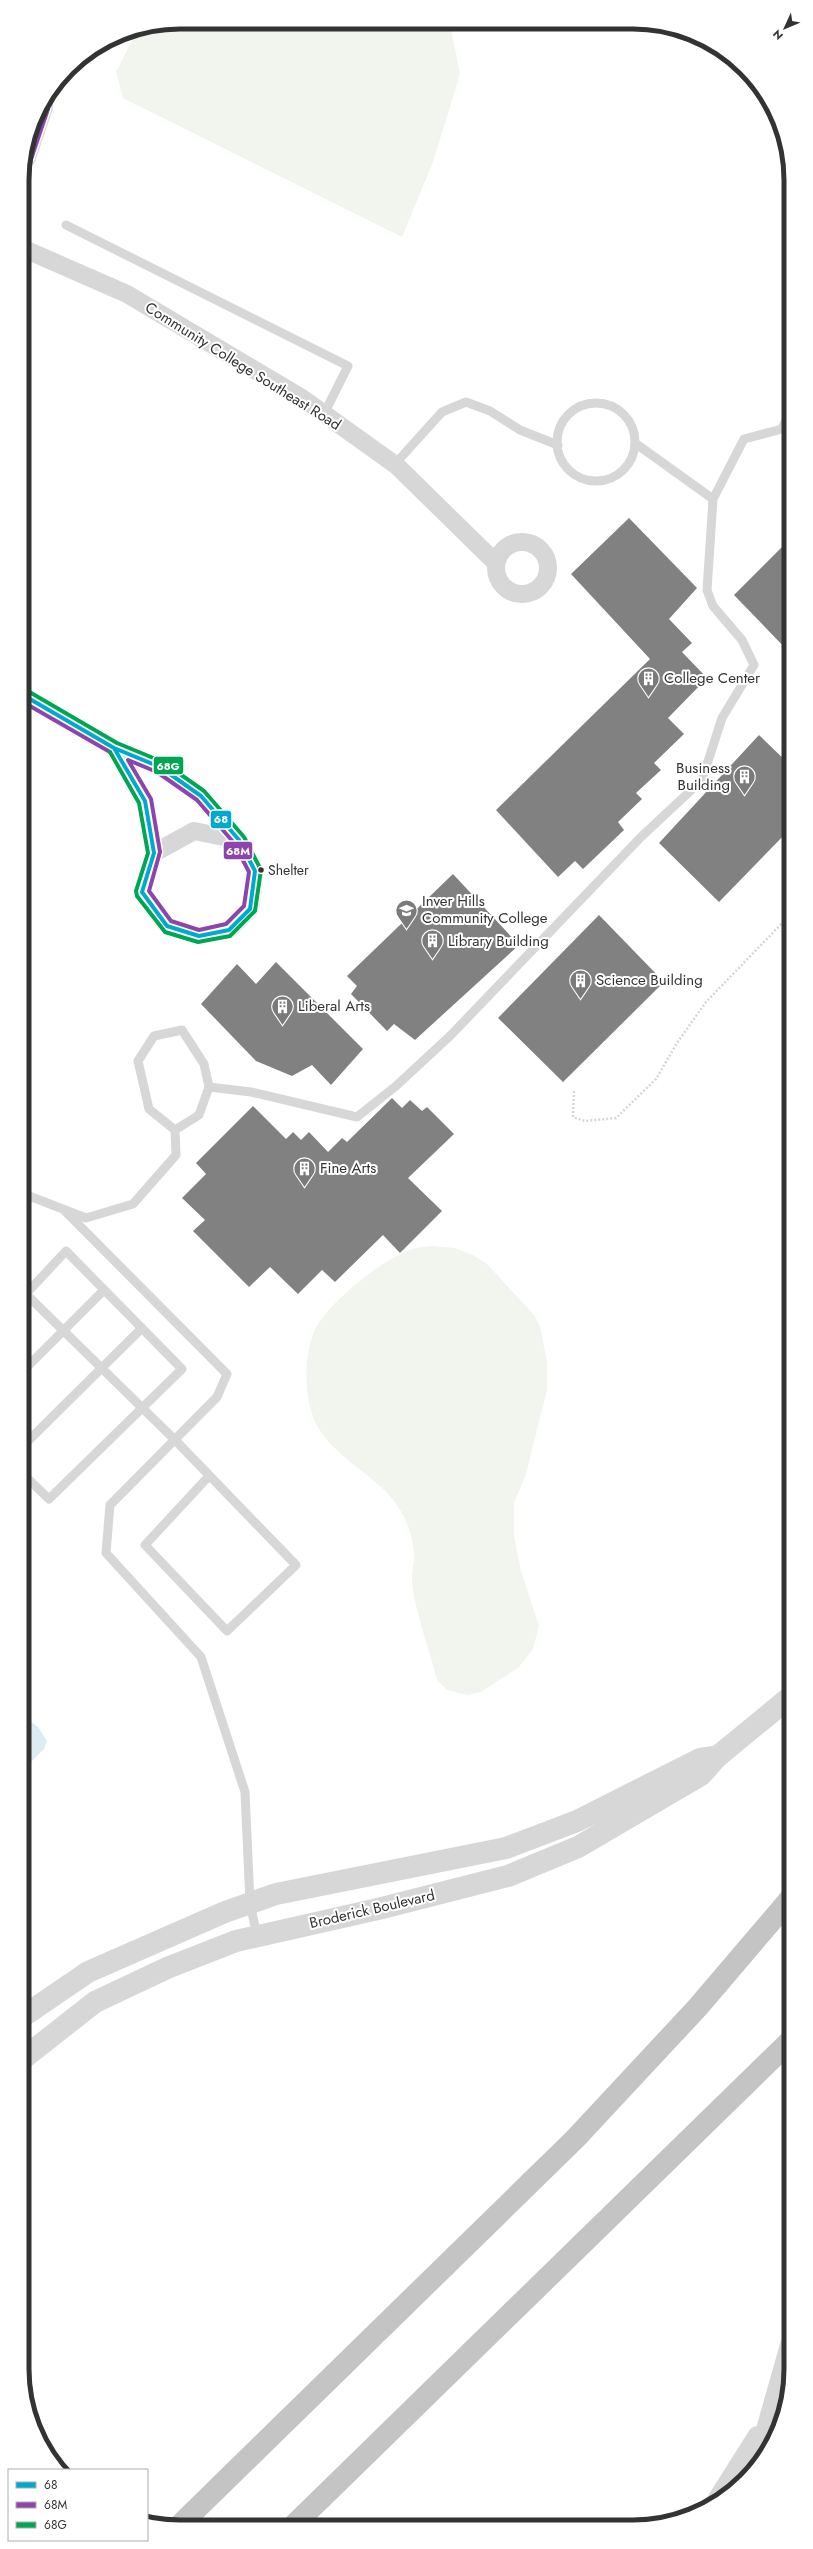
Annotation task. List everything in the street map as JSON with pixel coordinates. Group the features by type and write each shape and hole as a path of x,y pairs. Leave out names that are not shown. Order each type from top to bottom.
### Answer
{"highway":[{"path":"185,2520 570,2145 682,2024 784,1906"},
{"path":"299,2520 784,2047"},
{"path":"172,2520 248,2459"}],"street":[{"name":"Community College Southeast Road","path":"29,251 127,294 324,414 395,464 496,563"},
{"path":"29,698 114,748 160,767 201,796 239,840 255,872 250,909 229,930 199,936 167,926 142,892 154,853 145,801 114,748"},
{"path":"154,853 194,831 239,840"},
{"name":"Broderick Boulevard","path":"29,2054 95,2002 167,1968 236,1941 500,1878 549,1861 578,1847 701,1775 717,1756 784,1702"},
{"name":"Broderick Boulevard","path":"29,2012 88,1972 188,1927 250,1903 276,1894 506,1848 578,1821 700,1759 717,1756"},
{"path":"760,2451 767,2422 784,2367"},
{"path":"725,2489 767,2422"}],"lane":[{"path":"66,225 348,366 324,414"},
{"path":"395,464 442,412 466,402 490,411 520,430 558,445"},
{"path":"593,403 606,405 618,410 627,419 633,430 635,443 633,456 626,467 617,475 605,480 593,481 580,478 570,471 562,461 558,445 562,424 570,414 580,406 593,403"},
{"path":"209,1087 251,1092 357,1117 396,1086 450,1036 641,837 702,780 722,718 754,665 742,640 713,606 707,590 713,499 744,439 784,431"},
{"path":"635,443 713,499"},
{"path":"29,1196 86,1218 133,1204 176,1155 175,1130 149,1109 138,1061 154,1036 182,1030 204,1064 209,1087 199,1115 175,1130"},
{"path":"63,1209 227,1374 218,1397 110,1505 106,1553 201,1657 245,1792 250,1903 257,1936"},
{"path":"29,1291 66,1251 182,1369 49,1499 29,1480"},
{"path":"29,1365 104,1290"},
{"path":"29,1299 174,1440 296,1565 227,1631 145,1545 209,1476"},
{"path":"29,1441 142,1328"}],"path":[{"path":"574,1091 573,1117 586,1121 616,1118 656,1078 677,1043 706,1002 784,921"}],"shaded area":[{"path":"451,29 460,74 433,162 402,237 123,98 116,72 134,36 160,30"},
{"path":"433,1246 455,1248 473,1255 487,1264 534,1315 540,1326 547,1362 547,1390 526,1474 514,1503 514,1536 521,1571 539,1626 533,1649 519,1667 481,1692 467,1695 447,1690 437,1680 414,1595 412,1580 414,1559 413,1547 410,1530 403,1515 395,1502 374,1480 338,1452 328,1441 319,1429 314,1418 307,1392 307,1363 312,1337 317,1326 334,1304 373,1271 400,1254 419,1247"},
{"path":"29,1721 38,1727 47,1741 44,1749 29,1764"}],"building":[{"name":"College Center","path":"629,518 697,588 669,619 692,643 682,652 707,678 668,718 684,734 654,763 661,770 636,793 642,799 618,822 624,830 583,869 575,861 558,877 496,810 650,659 571,574"},
{"path":"784,545 784,647 734,595"},
{"name":"Business Building","path":"759,735 784,759 784,835 719,902 659,843"},
{"name":"Library Building","path":"453,874 519,945 415,1040 394,1024 387,1031 351,994 357,986 347,976"},
{"name":"Science Building","path":"599,915 664,982 563,1082 498,1018"},
{"name":"Liberal Arts","path":"276,962 363,1049 331,1085 312,1065 292,1076 256,1061 201,1004 237,964 256,984"},
{"name":"Fine Arts","path":"392,1098 402,1108 410,1100 422,1111 427,1107 454,1134 408,1178 442,1211 400,1253 383,1235 335,1282 322,1270 298,1294 270,1267 249,1287 193,1231 205,1220 182,1198 206,1174 196,1163 253,1106 286,1139 293,1132 301,1140 309,1132 328,1152 342,1138 347,1142"}],"transit line":[{"name":"68M","path":"31,159 48,109"},
{"name":"68G","path":"29,692 117,743 163,762 204,791 244,837 261,870 255,911 230,936 198,942 165,932 137,896 136,891 148,853 139,803 110,752"},
{"name":"68","path":"29,698 114,748"},
{"name":"68M","path":"29,705 110,752"},
{"name":"68","path":"114,748 160,767 201,796 239,840 255,871 250,909 229,930 199,936 167,926 142,892 154,853 145,801 114,748"},
{"name":"68M","path":"128,760 157,772 197,800 234,843 249,872 244,906 226,924 199,930 171,921 149,891 160,852 151,799 128,760"}],"place":[{"name":"College Center","path":"649,698"},
{"name":"Business Building","path":"745,796"},
{"name":"Shelter","path":"261,870"},
{"name":"Inver Hills Community College","path":"406,930"},
{"name":"Library Building","path":"433,960"},
{"name":"Science Building","path":"581,1000"},
{"name":"Liberal Arts","path":"282,1026"},
{"name":"Fine Arts","path":"305,1188"}]}
